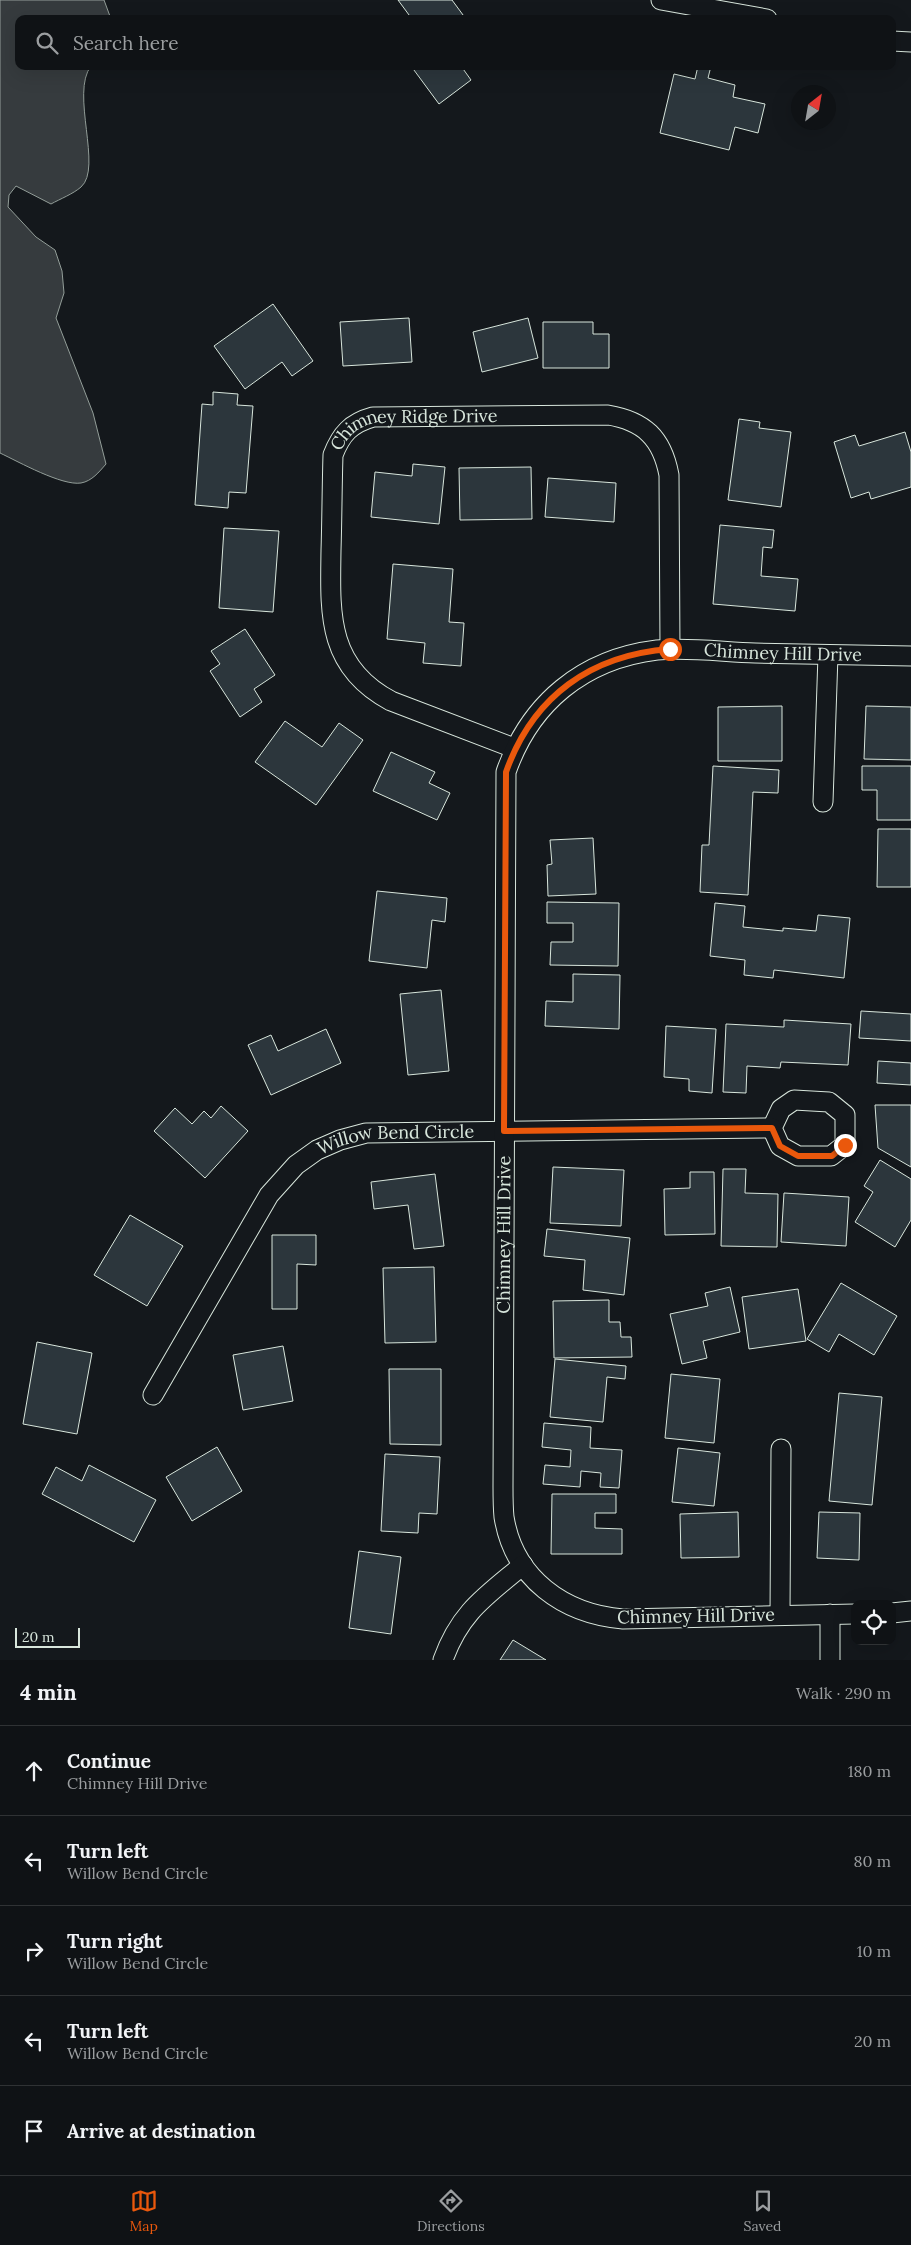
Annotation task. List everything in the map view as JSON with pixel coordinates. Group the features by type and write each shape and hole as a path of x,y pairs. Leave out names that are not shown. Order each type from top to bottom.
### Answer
{"street":[{"path":"661,0 745,15"},
{"path":"896,41 911,42"},
{"name":"Chimney Ridge Drive","path":"514,748 391,701 371,689 347,662 337,640 330,604 333,454 338,440 348,428 360,420 373,417 608,414 625,418 642,426 660,446 666,459 669,475 670,649"},
{"name":"Chimney Hill Drive","path":"851,1614 780,1614 623,1619 604,1617 565,1604 548,1594 523,1565 512,1543 504,1518 502,1486 506,772 514,748 531,720 551,698 575,680 606,663 630,655 670,649 911,656"},
{"path":"823,802 828,655"},
{"name":"Willow Bend Circle","path":"153,1395 269,1195 296,1165 340,1140 366,1133 772,1128"},
{"path":"780,1614 781,1449"},
{"path":"443,1660 458,1628 472,1608 523,1565"},
{"path":"896,1613 911,1611"},
{"path":"830,1614 830,1660"}],"shaded area":[{"path":"0,0 104,0 110,15 15,15 15,70 89,70 85,78 84,111 89,164 87,177 78,190 51,204 16,186 9,195 8,207 36,237 55,250 62,271 64,293 56,318 93,413 106,464 92,478 85,482 73,483 52,477 0,453"}],"building":[{"path":"398,0 452,0 463,15 409,15"},
{"path":"414,70 464,70 471,80 439,104"},
{"path":"697,70 710,70 708,78 735,85 733,97 765,104 758,133 735,127 729,150 660,133 674,74 695,79"},
{"path":"273,304 313,361 292,376 282,362 245,389 214,346"},
{"path":"409,318 412,362 343,366 340,322"},
{"path":"528,318 538,358 482,372 473,332"},
{"path":"543,322 593,322 593,334 609,334 609,368 543,368"},
{"path":"213,392 238,394 237,405 253,406 246,493 229,492 228,508 195,505 202,404 213,405"},
{"path":"739,419 760,422 759,428 791,432 781,507 728,500"},
{"path":"905,432 911,452 911,487 871,499 869,492 851,498 834,442 855,435 859,446"},
{"path":"413,464 445,467 439,524 371,517 375,472 412,476"},
{"path":"531,467 532,519 460,520 459,468"},
{"path":"548,478 616,483 614,522 545,517"},
{"path":"720,525 774,530 772,548 763,547 761,576 798,579 795,611 713,604"},
{"path":"224,528 279,531 273,612 219,608"},
{"path":"393,564 453,569 449,622 464,623 461,666 423,663 425,643 387,639"},
{"path":"245,629 275,675 254,689 262,702 240,717 210,671 220,664 211,651"},
{"path":"782,706 782,761 718,761 718,707"},
{"path":"866,706 911,707 911,760 864,759"},
{"path":"285,721 322,747 339,723 363,740 316,805 255,762"},
{"path":"391,752 435,772 429,783 450,793 437,820 373,791"},
{"path":"713,766 779,770 778,793 753,792 748,895 700,892 702,845 709,845"},
{"path":"862,766 911,766 911,820 877,820 877,790 862,790"},
{"path":"878,829 911,829 911,887 877,887"},
{"path":"593,838 596,894 548,896 547,865 552,864 550,840"},
{"path":"377,891 447,898 445,922 432,920 427,968 369,961"},
{"path":"547,902 619,903 618,966 550,965 551,942 573,942 573,923 547,923"},
{"path":"715,903 745,906 743,927 783,931 783,928 816,931 818,915 850,918 844,978 774,970 773,978 744,975 745,960 710,956"},
{"path":"573,974 620,975 619,1029 545,1026 546,1001 573,1002"},
{"path":"441,990 449,1071 408,1075 400,994"},
{"path":"861,1011 911,1014 911,1041 859,1038"},
{"path":"784,1020 851,1024 848,1065 781,1062 780,1068 747,1066 746,1093 723,1092 726,1024 784,1027"},
{"path":"666,1026 716,1029 712,1093 689,1091 689,1079 664,1077"},
{"path":"326,1029 341,1063 271,1095 248,1045 271,1035 278,1051"},
{"path":"878,1061 911,1063 911,1085 877,1083"},
{"path":"875,1105 911,1105 911,1167 878,1148"},
{"path":"221,1106 248,1131 205,1178 154,1131 175,1108 192,1124 204,1111 211,1118"},
{"path":"880,1160 911,1179 911,1220 895,1247 855,1222 873,1192 864,1186"},
{"path":"553,1167 624,1170 621,1226 550,1223"},
{"path":"723,1169 746,1169 745,1193 778,1194 777,1247 721,1246"},
{"path":"690,1172 714,1172 715,1234 665,1235 664,1189 690,1188"},
{"path":"435,1174 444,1246 414,1249 408,1205 374,1209 371,1182"},
{"path":"784,1193 849,1197 846,1246 781,1242"},
{"path":"130,1215 183,1246 147,1306 94,1275"},
{"path":"547,1229 630,1238 624,1295 583,1290 585,1260 544,1256"},
{"path":"272,1235 316,1235 316,1265 297,1264 297,1309 272,1309"},
{"path":"434,1267 436,1342 385,1343 383,1268"},
{"path":"841,1283 897,1316 874,1355 839,1334 829,1352 807,1339"},
{"path":"730,1287 740,1332 703,1341 707,1358 682,1364 670,1314 708,1306 705,1293"},
{"path":"798,1289 806,1341 749,1349 742,1297"},
{"path":"609,1300 609,1322 620,1322 621,1337 631,1337 632,1357 554,1358 553,1301"},
{"path":"37,1342 92,1353 77,1434 23,1424"},
{"path":"283,1346 293,1401 243,1410 233,1355"},
{"path":"555,1359 626,1366 625,1379 607,1377 603,1422 550,1417"},
{"path":"389,1369 441,1369 441,1445 390,1444"},
{"path":"671,1374 720,1379 714,1443 665,1438"},
{"path":"839,1393 882,1397 872,1505 829,1501"},
{"path":"544,1423 591,1427 590,1448 622,1450 619,1488 600,1487 601,1473 581,1471 580,1487 543,1484 545,1465 570,1467 571,1450 542,1447"},
{"path":"217,1447 242,1491 192,1521 166,1477"},
{"path":"678,1448 720,1453 714,1506 672,1502"},
{"path":"385,1454 440,1457 437,1514 419,1513 418,1533 381,1531"},
{"path":"89,1465 156,1500 134,1542 42,1494 56,1467 82,1481"},
{"path":"552,1494 616,1494 616,1513 595,1513 595,1528 622,1529 622,1554 551,1554"},
{"path":"738,1512 739,1557 681,1558 680,1514"},
{"path":"819,1512 860,1513 859,1560 817,1558"},
{"path":"359,1551 401,1557 391,1634 349,1628"},
{"path":"513,1640 546,1660 500,1660"}],"route":[{"path":"670,649 630,655 606,663 575,680 551,698 531,720 514,748 506,772 504,1131 772,1128 780,1146 798,1156 832,1156 845,1145"}]}
